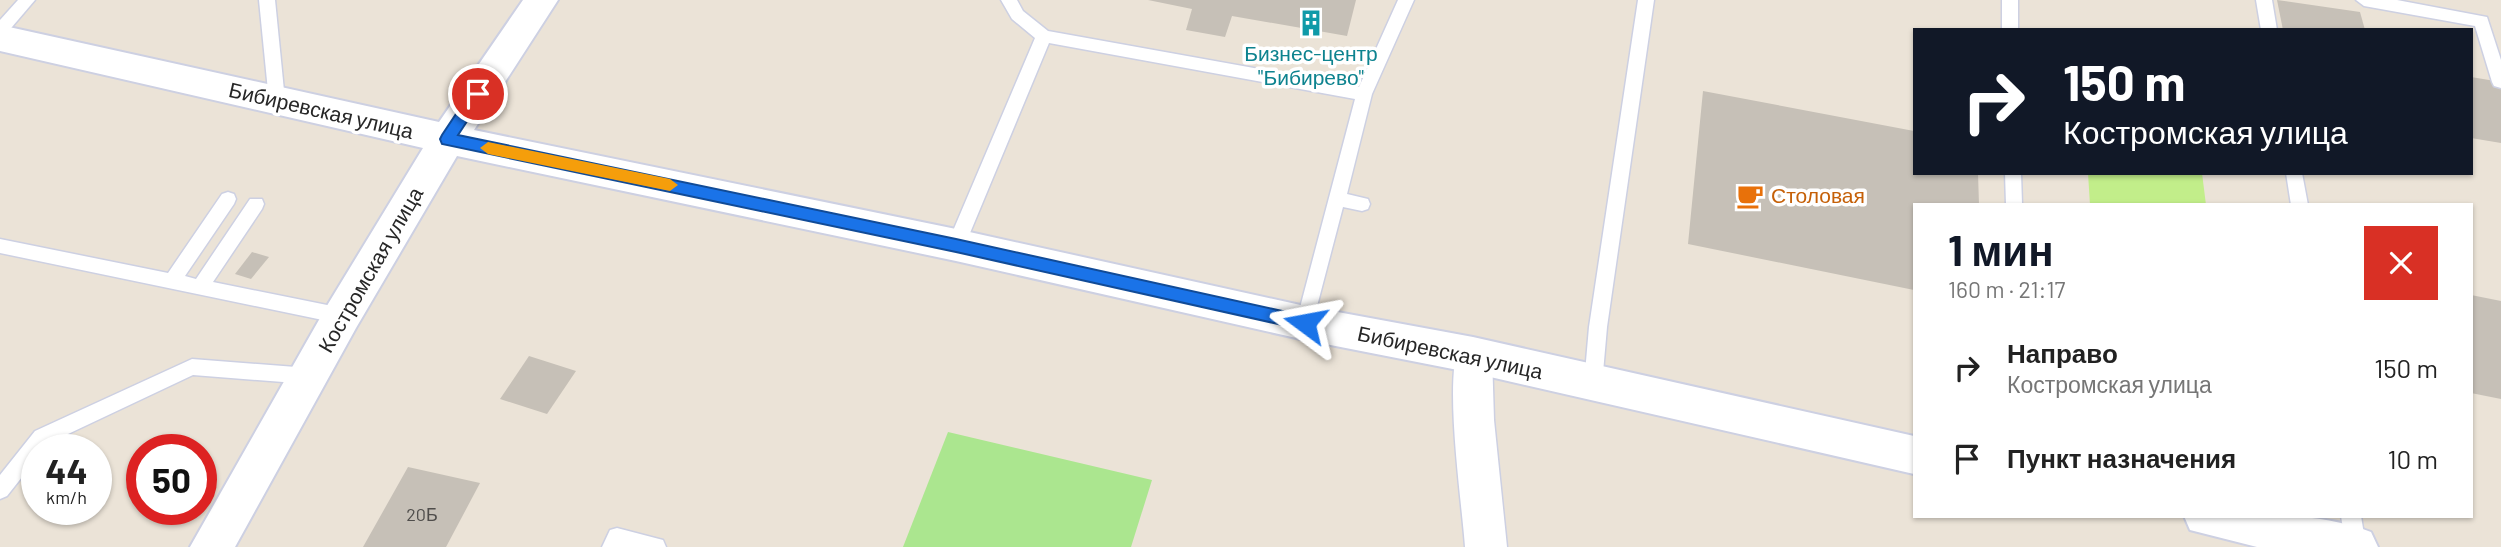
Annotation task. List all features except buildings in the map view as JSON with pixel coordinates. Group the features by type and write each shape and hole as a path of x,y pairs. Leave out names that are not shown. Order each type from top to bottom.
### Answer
{"main road":[{"name":"Костромская улица","path":"212,547 342,316 448,139 541,0"},
{"name":"Бибиревская улица","path":"0,38 448,139 956,245 1305,323 1473,355 1913,455"},
{"path":"2215,518 2356,547"}],"street":[{"path":"1473,355 1474,420 1486,547"}],"lane":[{"path":"0,30 27,0"},
{"path":"267,0 277,101"},
{"path":"1009,0 1017,15 1044,36 1364,94"},
{"path":"1305,323 1364,94 1406,0"},
{"path":"1593,384 1598,327 1646,0"},
{"path":"2010,0 2010,28"},
{"path":"2264,0 2269,28"},
{"path":"2364,0 2481,20 2498,63 2500,82"},
{"path":"956,245 1044,36"},
{"path":"2014,175 2014,203"},
{"path":"2294,175 2300,203"},
{"path":"171,282 228,199"},
{"path":"1337,199 1362,204"},
{"path":"200,287 256,204"},
{"path":"0,246 342,316"},
{"path":"0,490 42,437 192,367 309,376"},
{"path":"2351,518 2356,547"},
{"path":"612,547 617,537 656,547"}],"green space":[{"path":"2088,175 2202,175 2206,203 2090,203"},
{"path":"948,432 1152,480 1131,547 903,547"}],"slow traffic":[{"path":"488,148 670,185"}],"place":[{"name":"Бизнес-центр \"Бибирево\"","path":"1311,23"},
{"name":"Столовая","path":"1750,196"}],"route":[{"path":"478,94 448,139 956,245 1305,323"}]}
